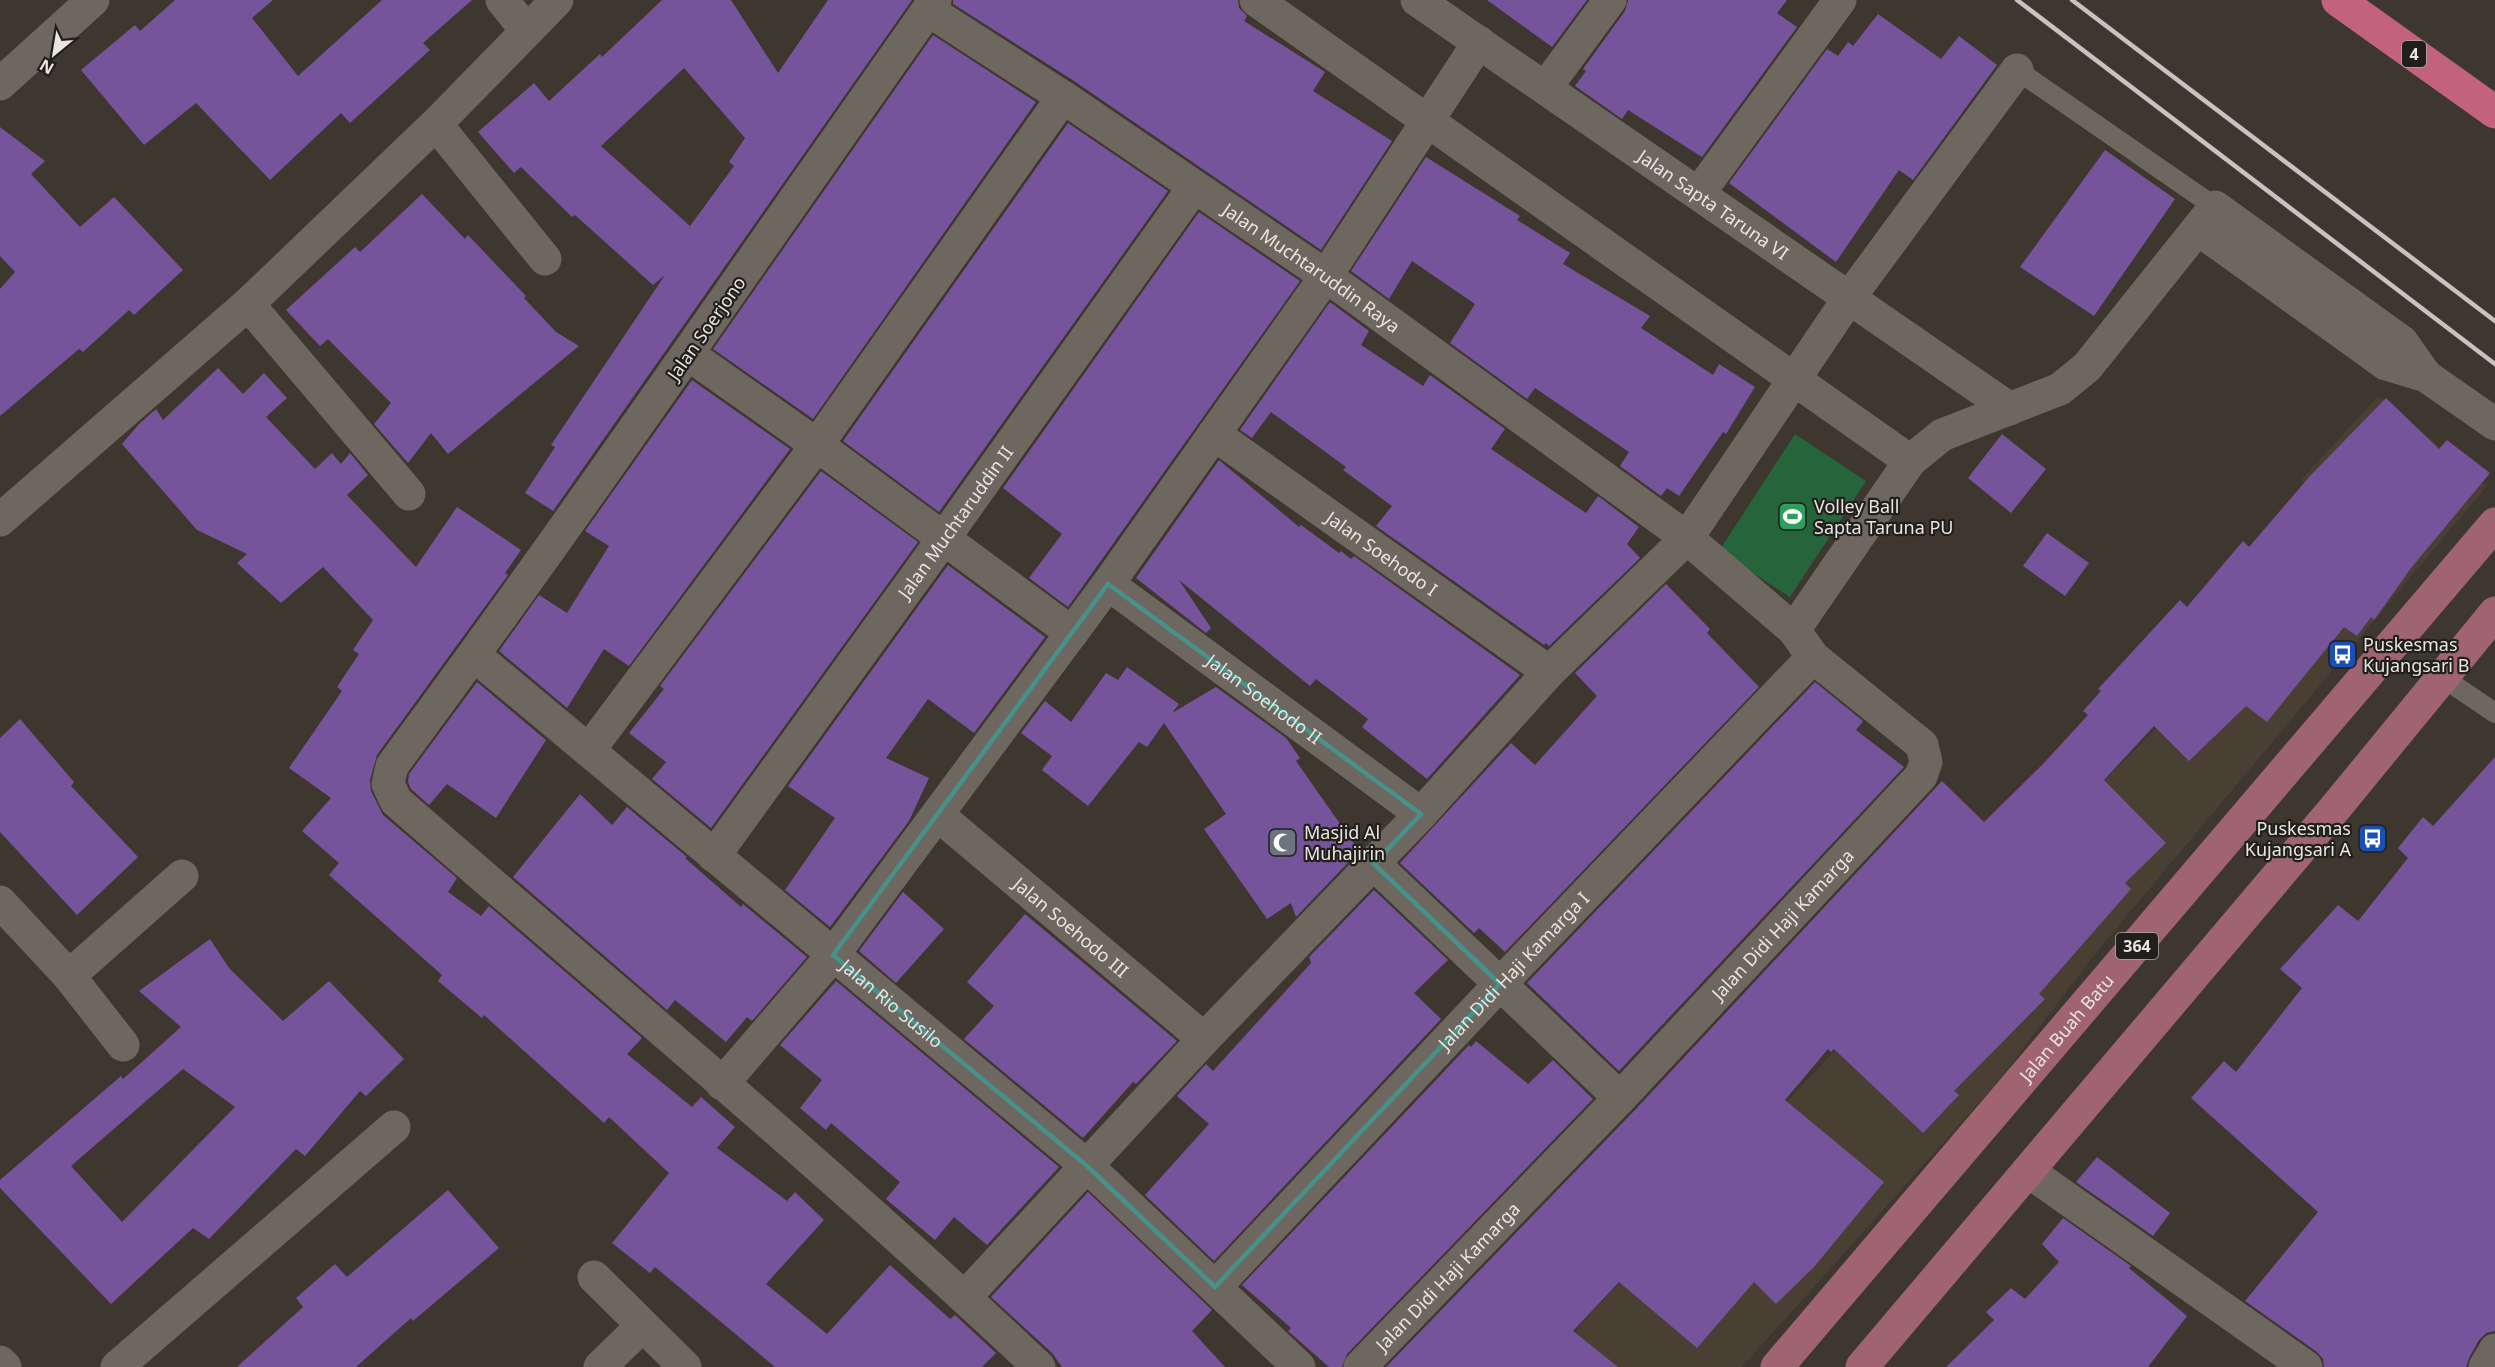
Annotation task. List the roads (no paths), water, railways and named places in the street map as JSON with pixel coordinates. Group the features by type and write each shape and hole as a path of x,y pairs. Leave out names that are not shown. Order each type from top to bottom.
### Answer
{"highway":[{"name":"4","path":"2337,0 2493,111"}],"main road":[{"name":"Jalan Buah Batu","path":"1777,1367 2495,524"},
{"path":"1862,1367 2495,613"}],"street":[{"path":"0,84 93,0"},
{"path":"502,0 527,31"},
{"path":"0,520 248,304 436,124 557,0"},
{"path":"1256,0 1910,461"},
{"name":"Jalan Sapta Taruna VI","path":"1416,0 1546,87 2010,409"},
{"path":"1546,87 1610,0"},
{"path":"1699,193 1840,0"},
{"name":"Jalan Muchtaruddin Raya","path":"932,5 1326,276 1687,538 1794,630"},
{"name":"Jalan Soerjono","path":"932,5 688,354 474,655 392,766 388,784 396,801 965,1297 1039,1367"},
{"path":"722,1084 833,955 1108,584 1326,276 1479,42"},
{"path":"965,1297 1204,1039 1421,814 1549,672 1687,538 1849,297 2017,70"},
{"path":"589,750 817,445 1063,97"},
{"path":"436,124 544,259"},
{"name":"Jalan Muchtaruddin II","path":"714,856 1194,187"},
{"path":"1794,630 1910,461 1942,435 2060,389 2087,367 2207,218 2386,364 2426,376 2495,424"},
{"path":"248,304 409,494"},
{"path":"688,354 817,445 1072,633"},
{"name":"Jalan Soehodo I","path":"1214,434 1549,672"},
{"name":"Jalan Soehodo II","path":"1108,584 1421,814"},
{"name":"Jalan Didi Haji Kamarga","path":"1360,1367 1620,1098 1921,776 1926,762 1922,745 1813,657 1794,630"},
{"name":"Jalan Rio Susilo","path":"474,655 1087,1166 1299,1367"},
{"name":"Jalan Didi Haji Kamarga I","path":"1215,1287 1500,984 1813,657"},
{"name":"Jalan Soehodo III","path":"938,815 1204,1039"},
{"path":"1374,864 1620,1098"},
{"path":"69,976 182,876"},
{"path":"0,902 69,976 123,1045"},
{"path":"117,1367 394,1127"},
{"path":"2028,1171 2306,1367"},
{"path":"594,1277 686,1367"},
{"path":"600,1367 642,1326"},
{"path":"2485,1367 2495,1350"},
{"path":"0,1362 5,1367"}],"lane":[{"path":"2017,70 2207,218"},
{"path":"2442,677 2495,713"}],"railway":[{"path":"2017,0 2495,364"},
{"path":"2072,0 2495,321"}],"place":[{"name":"Volley Ball Sapta Taruna PU","path":"1793,516"},
{"name":"Puskesmas Kujangsari B","path":"2342,654"},
{"name":"Puskesmas Kujangsari A","path":"2372,838"},
{"name":"Masjid Al Muhajirin","path":"1283,842"}]}
